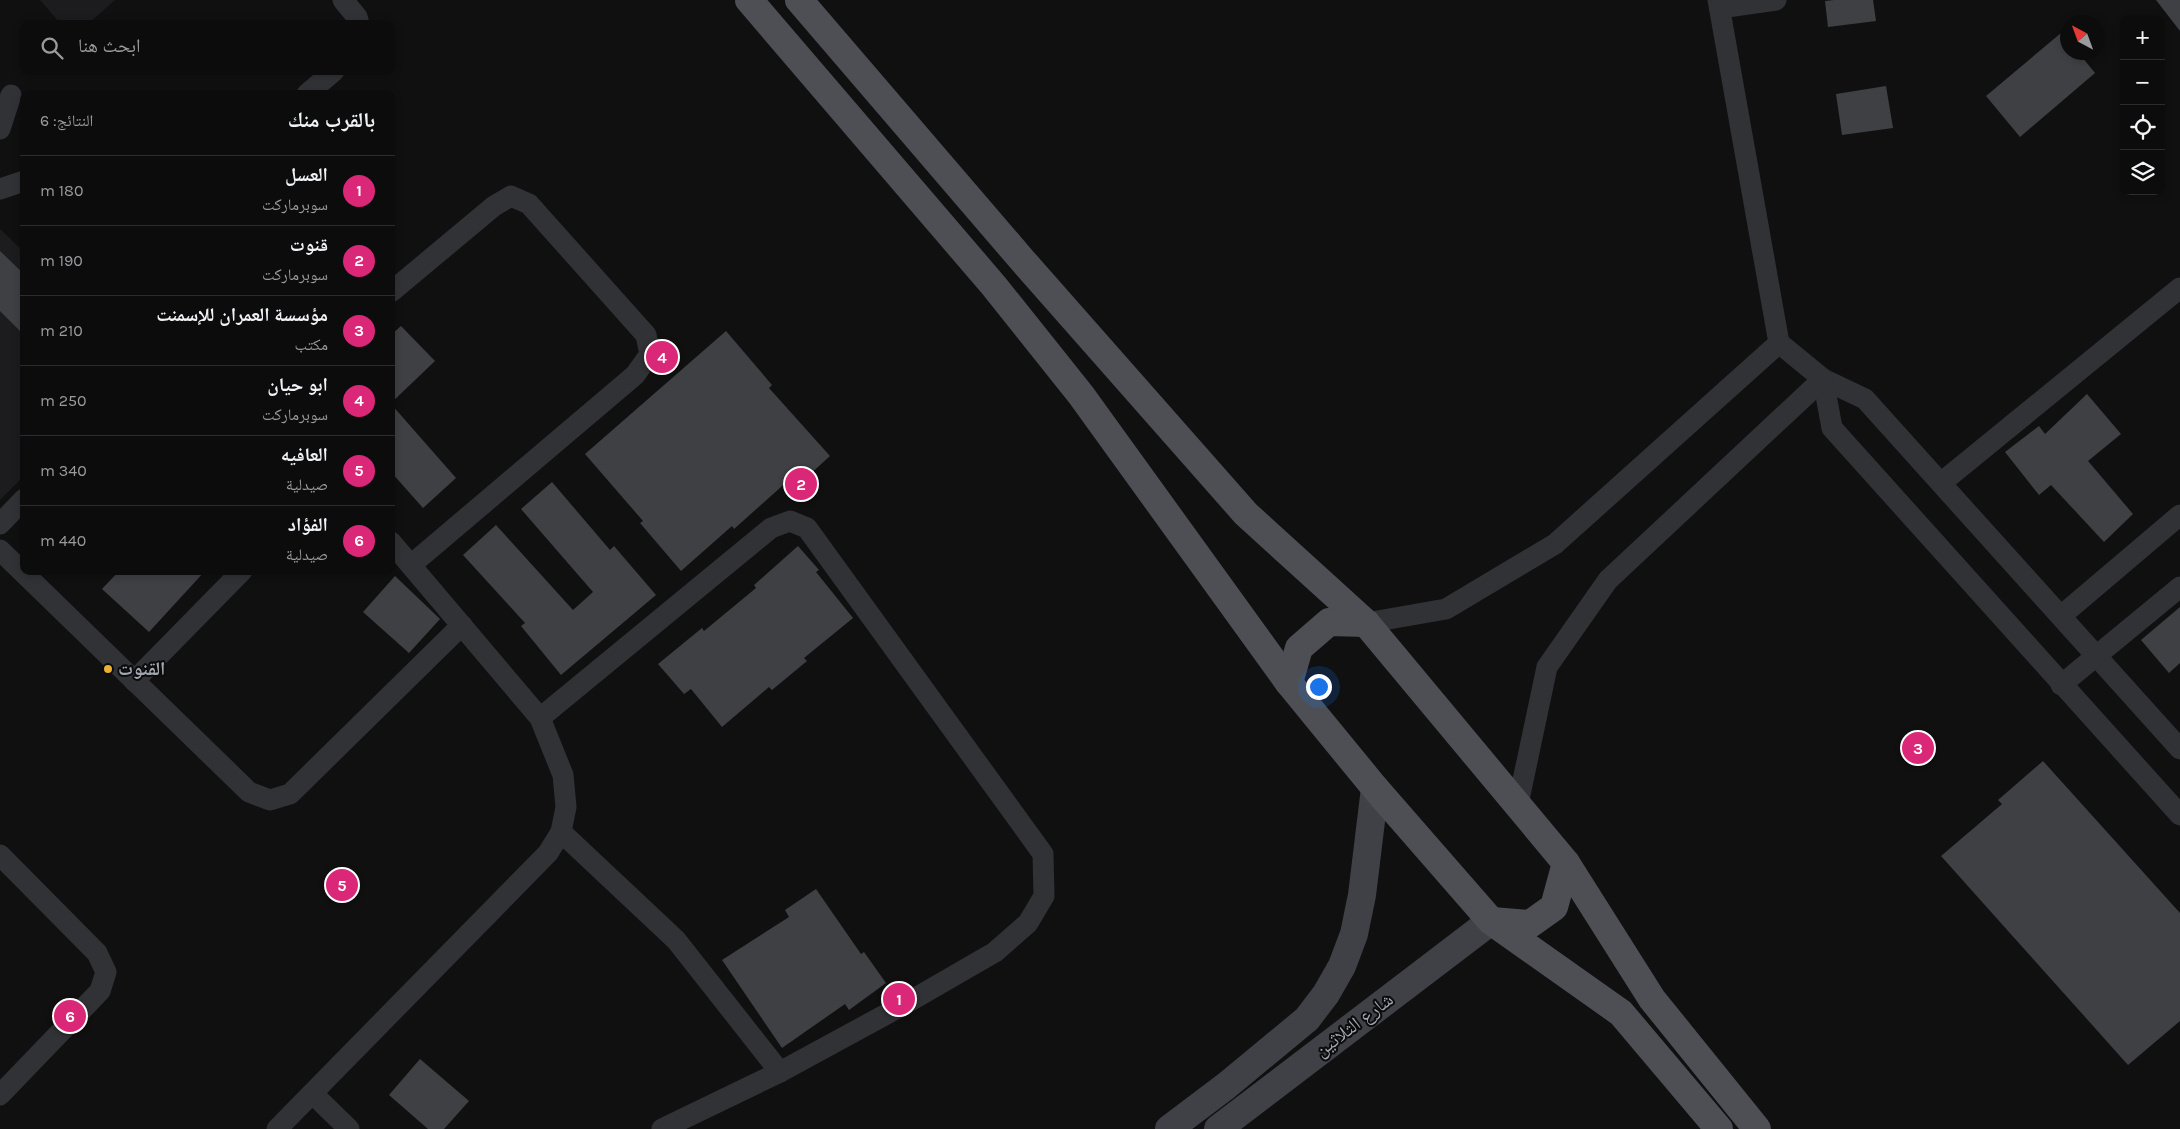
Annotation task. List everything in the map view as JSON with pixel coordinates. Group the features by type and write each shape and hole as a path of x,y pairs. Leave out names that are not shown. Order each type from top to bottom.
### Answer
{"main road":[{"path":"749,0 994,286 1081,394 1289,683 1375,788 1491,921 1621,1013 1719,1129"},
{"path":"799,0 1023,261 1246,514 1366,623 1566,863 1652,999 1757,1129"},
{"path":"1289,683 1299,648 1329,622 1366,623"},
{"path":"1169,1129 1226,1086 1307,1019 1326,994 1342,966 1354,934 1362,895 1375,788"},
{"path":"1491,921 1530,924 1554,907 1566,863"},
{"name":"شارع الثلاثين","path":"1218,1129 1491,921"}],"street":[{"path":"343,0 358,20"},
{"path":"1776,0 1719,4 1779,343 1823,379 1865,400 2180,749"},
{"path":"312,90 329,75"},
{"path":"0,128 12,96"},
{"path":"0,189 20,182"},
{"path":"395,289 494,206 511,196 529,204 646,335 650,354 635,375 411,565"},
{"path":"1941,483 2180,288"},
{"path":"1366,623 1446,609 1555,544 1779,343"},
{"path":"1823,379 1832,428 2061,685 2180,815"},
{"path":"1518,804 1547,667 1608,580 1823,379"},
{"path":"0,524 20,503"},
{"path":"2061,616 2180,515"},
{"path":"540,718 771,528 790,521 807,528 1043,854 1044,896 1028,922 995,952 905,1004 780,1072 662,1129"},
{"path":"277,1129 548,854 560,832 566,806 563,775 540,718 395,547"},
{"path":"0,550 20,570"},
{"path":"26,575 249,792 270,800 290,794 462,625"},
{"path":"134,681 238,575"},
{"path":"2061,685 2180,587"},
{"path":"560,832 676,940 780,1072"},
{"path":"0,855 97,953 106,972 100,991 0,1095"},
{"path":"313,1094 349,1129"}],"shaded area":[{"path":"40,0 115,0 92,20 58,20"},
{"path":"0,229 20,248 20,480 0,500"}],"building":[{"path":"1873,0 1876,21 1828,27 1825,1"},
{"path":"2156,0 2180,0 2180,31"},
{"path":"2060,34 2060,60 2084,60 2095,73 2020,137 1986,96"},
{"path":"1886,86 1893,128 1842,135 1836,94"},
{"path":"0,251 20,270 20,331 0,311"},
{"path":"401,326 435,361 395,399 395,331"},
{"path":"726,331 772,385 769,388 830,456 796,487 790,479 734,529 732,526 681,571 640,523 643,521 585,454"},
{"path":"2087,394 2121,434 2088,461 2133,514 2104,542 2051,485 2039,495 2005,452 2039,426 2045,434"},
{"path":"395,409 456,478 423,508 395,476"},
{"path":"552,482 610,550 614,546 656,595 561,675 521,626 525,623 463,555 496,525 573,610 593,592 521,509"},
{"path":"798,546 819,570 816,572 853,618 804,658 807,661 772,690 769,687 722,727 691,689 684,694 658,664 702,628 704,631 756,588 754,585"},
{"path":"115,575 201,575 149,632 102,589"},
{"path":"395,576 440,619 409,653 363,612"},
{"path":"2180,607 2180,663 2169,673 2141,640"},
{"path":"2043,761 2180,913 2180,1021 2128,1065 1941,856 2002,804 1998,800"},
{"path":"816,889 861,954 864,952 886,983 849,1010 845,1004 782,1048 722,960 789,917 785,910"},
{"path":"420,1059 469,1101 444,1129 428,1129 389,1095"}],"place":[{"name":"ابو حيان","path":"662,357"},
{"name":"قنوت","path":"801,484"},
{"name":"القنوت","path":"108,669"},
{"name":"مؤسسة العمران للإسمنت","path":"1918,748"},
{"name":"العافيه","path":"342,885"},
{"name":"العسل","path":"899,999"},
{"name":"الفؤاد","path":"70,1016"}]}
